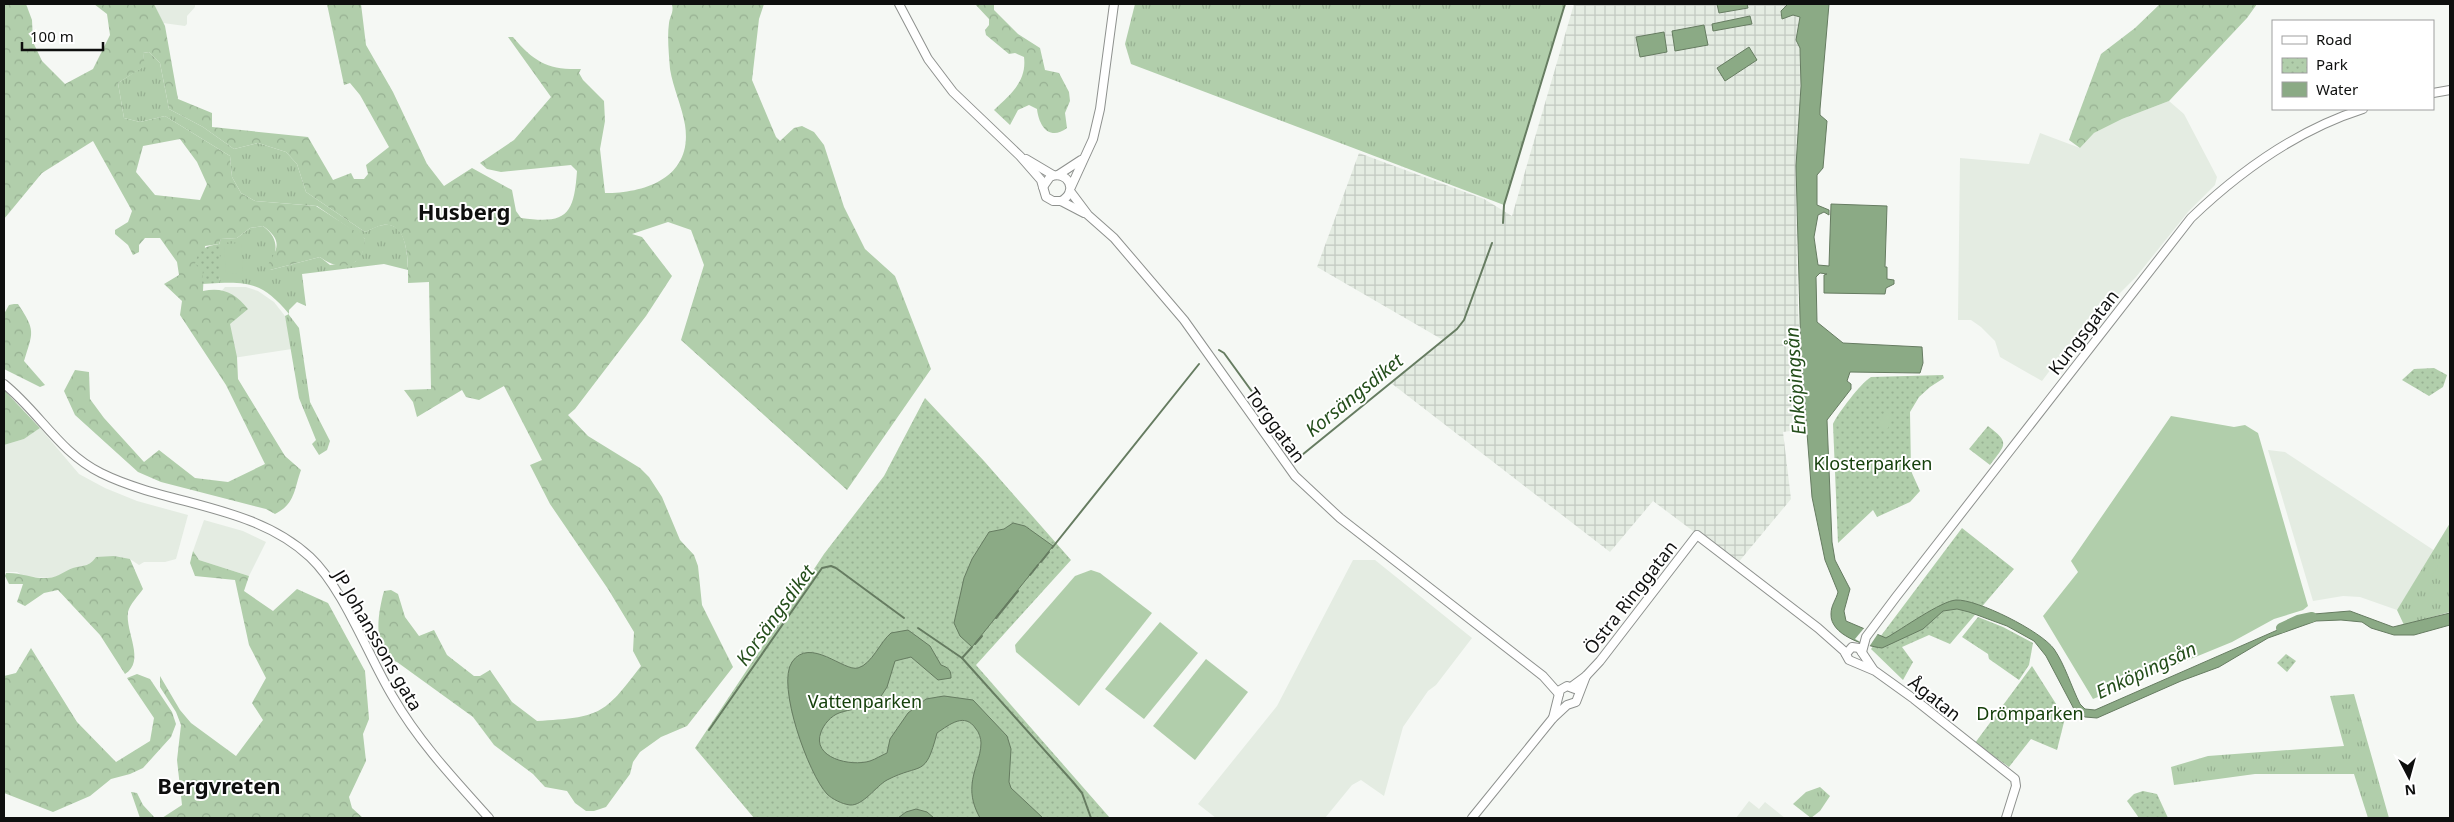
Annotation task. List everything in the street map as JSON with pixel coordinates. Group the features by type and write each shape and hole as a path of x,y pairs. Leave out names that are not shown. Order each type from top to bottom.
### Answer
{"street":[{"path":"899,4 915,37 940,76 977,117 1020,156 1041,180 1043,187"},
{"path":"1061,201 1067,197 1093,139 1100,109 1114,4"},
{"path":"2434,93 2450,90"},
{"name":"Kungsgatan","path":"1858,647 2191,218 2233,179 2290,141 2361,110"},
{"name":"Torggatan","path":"1020,156 1056,175 1068,179 1070,189 1088,215 1114,238 1184,320 1295,476 1340,518 1543,676 1559,696"},
{"path":"1043,187 1047,179 1083,158"},
{"name":"Torggatan","path":"1043,187 1049,200 1061,201 1088,215"},
{"name":"JP Johanssons gata","path":"4,384 30,407 72,456 102,474 250,521 286,538 310,558 328,579 392,696 414,731 432,755 489,818"},
{"name":"Ågatan","path":"1698,535 1832,640 1858,647 1875,670"},
{"name":"Östra Ringgatan","path":"1578,694 1586,676 1698,535"},
{"path":"1856,662 1858,647"},
{"name":"Ågatan","path":"1858,647 1849,660 1875,670 2016,780 2015,790 2006,818"},
{"name":"Torggatan","path":"1543,676 1569,686"},
{"name":"Östra Ringgatan","path":"1569,686 1586,676"},
{"path":"1472,818 1553,718 1567,706 1576,702 1578,694 1569,686 1561,689 1553,718"},
{"path":"1559,696 1567,706"}],"shaded area":[{"path":"154,4 195,4 195,7 187,16 187,24 185,26 163,23"},
{"path":"1574,4 1788,4 1781,11 1800,17 1800,112 1796,166 1798,311 1806,429 1783,432 1791,499 1737,564 1653,501 1610,552 1391,383 1443,340 1317,267 1359,153 1484,199 1512,216"},
{"path":"2169,101 2184,114 2217,177 2215,185 2188,212 2136,277 2109,303 2099,305 2042,381 2000,357 1995,341 1981,327 1971,320 1958,320 1960,158 2029,164 2040,133 2080,148 2094,133 2122,119"},
{"path":"225,287 246,287 258,291 274,302 285,316 292,349 233,358 219,294"},
{"path":"40,428 79,474 105,488 137,501 188,515 176,559 165,562 144,562 139,565 130,559 92,563 82,568 74,568 61,576 49,578 23,576 17,572 4,572 4,445 24,439"},
{"path":"2268,450 2285,452 2435,551 2397,610 2360,597 2343,596 2313,601"},
{"path":"204,520 243,531 266,542 249,576 199,560 196,557 193,551"},
{"path":"1353,560 1375,560 1472,638 1436,685 1428,691 1403,727 1384,796 1361,780 1352,785 1325,818 1216,818 1198,804 1277,706"},
{"path":"1749,801 1759,809 1765,802 1785,818 1736,818"}],"green space":[{"path":"4,4 26,4 32,20 33,42 42,61 65,84 93,69 110,35 107,14 94,4 154,4 165,26 178,99 212,113 212,127 308,137 333,180 351,173 354,179 364,179 368,174 366,165 389,147 360,95 350,83 344,85 327,4 361,4 366,45 393,92 427,164 444,186 472,168 512,190 516,211 521,218 548,220 565,214 570,207 576,186 577,171 571,165 501,172 487,169 480,163 514,140 551,97 508,37 513,37 528,53 542,63 559,68 581,69 579,73 583,80 604,101 605,121 600,149 605,193 637,190 664,178 675,169 682,157 686,143 684,118 670,69 668,34 672,5 668,4 764,4 759,19 752,80 776,137 780,141 794,128 802,126 814,132 824,145 844,207 865,249 895,276 931,369 847,490 681,340 704,265 691,230 668,222 632,234 642,237 672,276 646,316 575,409 568,415 588,436 640,468 649,477 662,497 680,540 694,555 698,566 702,605 733,667 687,726 661,737 640,752 633,762 630,774 606,807 594,811 586,811 575,803 567,791 545,787 533,774 494,745 473,717 389,657 383,650 380,641 378,631 382,600 384,591 391,590 398,594 405,617 419,636 434,630 447,655 474,676 480,676 490,670 512,702 537,721 574,718 598,711 618,695 641,666 633,651 634,632 608,589 550,504 530,465 542,460 504,386 479,400 466,397 462,390 417,417 413,402 404,390 431,389 429,282 408,283 406,246 398,230 392,226 383,225 365,232 306,192 297,164 286,152 258,143 234,149 203,127 169,109 160,63 149,52 143,53 145,66 118,83 124,118 140,122 165,116 230,156 232,177 241,193 255,201 316,206 365,239 361,256 350,264 343,266 335,265 320,257 270,270 267,266 277,244 273,236 263,226 250,228 237,238 221,239 219,244 205,246 203,291 217,290 228,292 248,309 230,324 237,357 238,379 285,456 301,470 290,501 287,506 275,514 266,509 161,482 138,472 75,415 64,391 75,370 89,372 90,399 104,418 144,462 159,450 195,478 228,482 265,464 226,385 180,315 182,301 164,284 179,275 177,262 160,238 145,238 139,245 139,252 133,255 128,245 115,234 115,230 128,222 132,211 93,141 42,173 4,219","holes":["180,139 197,162 207,184 200,200 155,195 136,172 143,146"]},
{"path":"975,4 994,4 994,10 1018,34 1040,48 1045,70 1059,73 1069,92 1070,101 1065,113 1067,128 1055,133 1046,130 1040,121 1037,109 1029,105 1018,110 1010,125 994,110 1012,93 1020,80 1023,73 1024,57 1015,53 1009,54 986,35 985,30 989,25 989,19"},
{"path":"1135,4 1565,4 1504,205 1131,64 1125,44"},
{"path":"2160,4 2257,4 2247,18 2169,101 2122,119 2094,133 2080,148 2069,140 2101,54 2135,28"},
{"path":"149,52 160,63 169,109 203,127 234,149 258,143 286,152 297,164 306,192 365,232 382,225 392,225 397,229 406,248 408,270 384,264 302,274 306,306 297,302 289,310 289,314 274,298 259,288 242,283 219,283 218,249 221,239 237,238 250,228 263,226 275,241 276,246 270,270 320,257 330,265 355,262 362,253 365,239 317,206 255,201 241,193 232,177 230,156 165,116 140,122 124,118 118,83 144,66 143,53"},
{"path":"241,243 243,273 226,274 224,244"},
{"path":"219,244 221,270 219,283 202,284 203,268 195,264 198,255 209,246"},
{"path":"18,304 30,326 31,337 24,361 45,385 40,387 4,369 4,314 9,305"},
{"path":"289,314 299,328 310,402 330,441 327,450 319,455 312,444 316,440 299,398 285,316"},
{"path":"2434,368 2447,375 2443,387 2429,396 2402,380 2414,369"},
{"name":"Klosterparken","path":"1943,375 1944,378 1919,397 1910,412 1911,471 1920,491 1910,502 1877,517 1873,510 1838,543 1833,424 1836,419 1856,392 1871,377"},
{"path":"4,390 40,428 24,439 4,445"},
{"name":"Vattenparken","path":"925,398 984,461 1071,560 976,665 1110,818 754,818 695,748 824,554 884,476"},
{"path":"1885,411 1894,416 1887,430 1878,426"},
{"path":"2171,416 2234,427 2245,425 2258,433 2308,606 2303,610 2274,619 2232,642 2093,699 2043,616 2078,572 2071,561"},
{"path":"1988,426 2003,440 2000,452 1990,465 1969,449"},
{"path":"2450,523 2450,612 2404,625 2397,610"},
{"path":"1962,528 2014,569 1950,644 1929,635 1902,647 1913,662 1903,680 1871,649"},
{"path":"2450,547 2450,587 2432,575"},
{"path":"193,551 199,560 249,576 244,591 273,611 297,589 328,603 365,671 369,719 363,734 366,761 349,797 352,808 363,818 162,818 182,805 177,760 181,725 176,712 160,687 160,676 180,710 191,723 236,756 263,720 252,703 266,678 249,645 235,580 195,576 190,563"},
{"path":"114,556 130,559 143,589 132,603 128,612 134,662 125,674 100,635 58,590 44,593 25,606 17,602 23,584 9,584 5,576 6,573 11,573 48,578 89,564 96,557"},
{"path":"1091,570 1100,573 1152,613 1079,706 1016,652 1015,645 1075,576"},
{"path":"1978,617 2003,627 2033,643 2029,665 2019,680 1989,659 1988,654 1962,637"},
{"path":"1160,622 1198,653 1144,719 1105,689"},
{"path":"31,648 77,722 116,762 150,741 154,718 127,678 137,674 150,679 172,712 176,724 171,737 143,768 111,779 90,796 53,812 4,793 4,676 16,673"},
{"path":"2286,654 2296,661 2287,672 2277,663"},
{"path":"1206,659 1248,692 1195,760 1153,726"},
{"name":"Drömparken","path":"2032,666 2065,718 2057,750 2031,739 2009,767 1975,743"},
{"path":"2354,694 2389,818 2368,818 2354,774 2255,774 2174,785 2171,767 2208,756 2344,746 2330,696"},
{"path":"1820,787 1830,796 1820,811 1811,818 1793,804 1806,792"},
{"path":"2143,791 2157,794 2168,818 2139,818 2127,801 2134,794"},
{"path":"131,792 137,793 143,805 155,818 140,818"}],"water":[{"path":"1717,4 1747,4 1748,8 1719,13"},
{"path":"1788,4 1829,4 1820,109 1820,115 1827,121 1823,168 1817,175 1817,205 1829,210 1829,215 1824,212 1818,215 1814,237 1818,265 1829,266 1831,204 1887,206 1885,267 1887,267 1887,279 1894,280 1894,284 1886,288 1885,294 1824,293 1824,275 1827,274 1820,273 1816,277 1817,322 1843,343 1922,347 1923,363 1920,373 1850,372 1847,381 1851,384 1851,389 1827,420 1832,542 1835,560 1850,589 1844,611 1846,621 1886,638 1931,610 1956,600 1966,601 1993,610 2023,625 2047,642 2054,649 2061,662 2080,704 2085,709 2095,710 2314,614 2350,611 2393,627 2450,613 2450,625 2414,635 2394,635 2371,628 2362,622 2341,620 2316,621 2268,638 2219,667 2181,681 2097,718 2085,717 2075,711 2046,656 2034,641 2007,626 1969,612 1957,609 1943,611 1923,629 1882,648 1858,642 1836,628 1831,614 1838,592 1825,560 1812,497 1801,356 1796,166 1801,86 1800,48 1796,40 1800,17 1793,15 1782,19 1781,11"},
{"path":"1750,16 1752,24 1713,31 1712,24"},
{"path":"1704,25 1708,45 1675,51 1672,31"},
{"path":"1664,32 1667,52 1640,57 1636,37"},
{"path":"1749,47 1757,60 1725,81 1717,68"},
{"path":"1013,523 1025,526 1053,546 972,647 960,636 954,623 964,578 972,559 989,532 1004,529"},
{"name":"Vattenparken","path":"908,630 930,646 941,665 946,667 951,673 951,678 938,680 911,657 895,661 887,687 874,707 856,709 833,716 821,732 819,741 822,748 835,759 853,763 870,761 887,753 890,739 908,713 926,699 944,696 973,700 1007,736 1011,749 1009,782 1011,788 1043,818 980,818 973,802 972,789 981,740 972,724 962,720 952,723 937,733 929,757 921,767 887,780 860,802 850,805 844,804 827,794 812,769 791,709 788,673 792,662 799,655 808,653 826,657 852,668 858,668 872,658 891,633"},
{"path":"916,809 927,812 934,818 898,818 906,812"}],"pier":[{"path":"1865,627 1879,632 1869,647 1855,639"}],"waterway":[{"name":"Korsängsdiket","path":"1503,223 1504,205 1565,4"},
{"name":"Korsängsdiket","path":"1219,350 1224,353 1298,455 1302,455 1457,329 1464,320 1492,243"},
{"name":"Korsängsdiket","path":"1052,548 1199,364"},
{"name":"Korsängsdiket","path":"1041,562 1049,552"},
{"name":"Korsängsdiket","path":"1030,575 1038,565"},
{"name":"Korsängsdiket","path":"709,730 822,568 831,566 836,568 904,618"},
{"name":"Korsängsdiket","path":"996,618 1018,591"},
{"name":"Enköpingsån","path":"2281,628 2298,620 2312,617"},
{"name":"Korsängsdiket","path":"918,628 962,658 1082,793 1091,818"},
{"name":"Korsängsdiket","path":"975,644 982,636"},
{"name":"Korsängsdiket","path":"962,658 972,647"}],"district":[{"name":"Husberg","path":"464,211"},
{"name":"Bergvreten","path":"219,785"}]}
